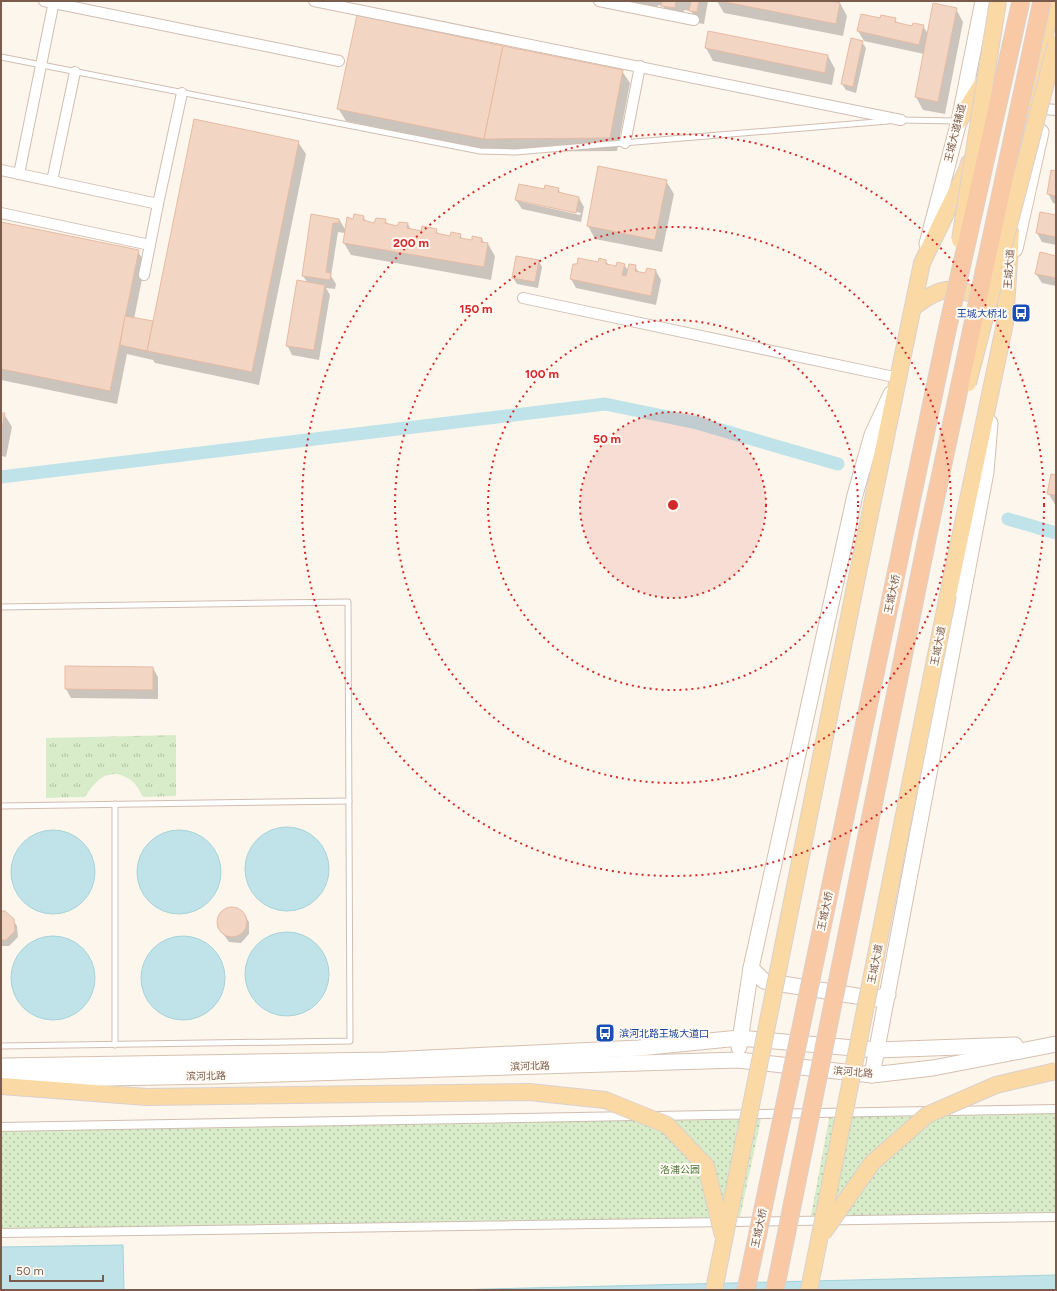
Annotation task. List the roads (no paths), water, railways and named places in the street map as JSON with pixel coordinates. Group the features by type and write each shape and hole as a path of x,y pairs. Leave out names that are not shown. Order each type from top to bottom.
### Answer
{"highway":[{"path":"946,335 1021,1"},
{"name":"王城大道","path":"928,534 1042,1"},
{"name":"王城大桥","path":"746,1290 946,335"},
{"path":"775,1290 928,534"}],"main road":[{"name":"王城大道辅道","path":"922,263 959,121 983,1"},
{"path":"946,335 998,1"},
{"path":"714,1290 857,577 914,308 922,263 967,170 992,68 1006,1"},
{"name":"王城大道","path":"809,1290 948,595 1005,323 1014,180 1052,1"},
{"path":"928,534 996,280 1056,44"},
{"path":"1041,53 1051,110"},
{"path":"1009,273 1051,110 1056,64"},
{"path":"959,121 992,68"},
{"path":"914,308 930,294 948,289 972,293 990,302 1005,323"},
{"path":"738,1060 739,1038 751,968 855,495 872,435 899,378"},
{"path":"872,1075 986,472 993,380"},
{"path":"751,968 764,981 874,999 888,995"},
{"name":"滨河北路","path":"1,1066 386,1060 639,1048 739,1038 877,1050 1056,1044"},
{"name":"滨河北路","path":"1,1080 220,1076 738,1060 872,1075 933,1068 1056,1044"},
{"path":"820,1238 872,1163 927,1115 996,1085 1056,1071"},
{"path":"1,1086 147,1097 528,1092 605,1100 667,1125 706,1166 724,1241"}],"street":[{"path":"314,1 901,120"},
{"path":"599,1 694,20"},
{"path":"19,174 42,66 51,2 338,61"},
{"path":"625,143 640,66"},
{"path":"52,181 75,72"},
{"path":"144,275 182,93"},
{"path":"1,170 158,204"},
{"path":"1,213 150,245"},
{"path":"523,298 899,378"},
{"path":"1,1127 1056,1109"},
{"path":"1,1233 1056,1217"}],"lane":[{"path":"1,57 480,152 515,152 901,120 959,121"},
{"path":"1,607 348,602 350,1041 1,1046"},
{"path":"1,806 349,801"},
{"path":"115,804 115,1045"}],"water":[{"path":"287,827 295,828 310,834 322,846 328,861 328,877 322,892 310,904 295,910 287,911 279,910 264,904 252,892 246,877 245,869 246,861 252,846 264,834 279,828"},
{"path":"53,830 69,833 83,842 92,856 95,872 92,888 83,902 69,911 53,914 37,911 23,902 14,888 11,872 14,856 23,842 37,833"},
{"path":"179,830 195,833 209,842 218,856 221,872 218,888 209,902 195,911 179,914 163,911 149,902 140,888 137,872 140,856 149,842 163,833"},
{"path":"287,932 295,933 310,939 322,951 328,966 328,982 322,997 310,1009 295,1015 287,1016 279,1015 264,1009 252,997 246,982 245,974 246,966 252,951 264,939 279,933"},
{"path":"53,936 69,939 83,948 92,962 95,978 92,994 83,1008 69,1017 53,1020 37,1017 23,1008 14,994 11,978 14,962 23,948 37,939"},
{"path":"183,936 199,939 213,948 222,962 225,978 222,994 213,1008 199,1017 183,1020 167,1017 153,1008 144,994 141,978 144,962 153,948 167,939"},
{"path":"123,1245 124,1290 1,1290 1,1247"},
{"path":"1056,1275 1056,1290 448,1290"}],"waterway":[{"path":"1,477 605,404 697,423 838,464"},
{"path":"1008,519 1056,533"}],"place":[{"name":"王城大桥北","path":"1021,313"},
{"name":"滨河北路王城大道口","path":"605,1033"}],"park label":[{"name":"洛浦公园","path":"680,1169"}]}
